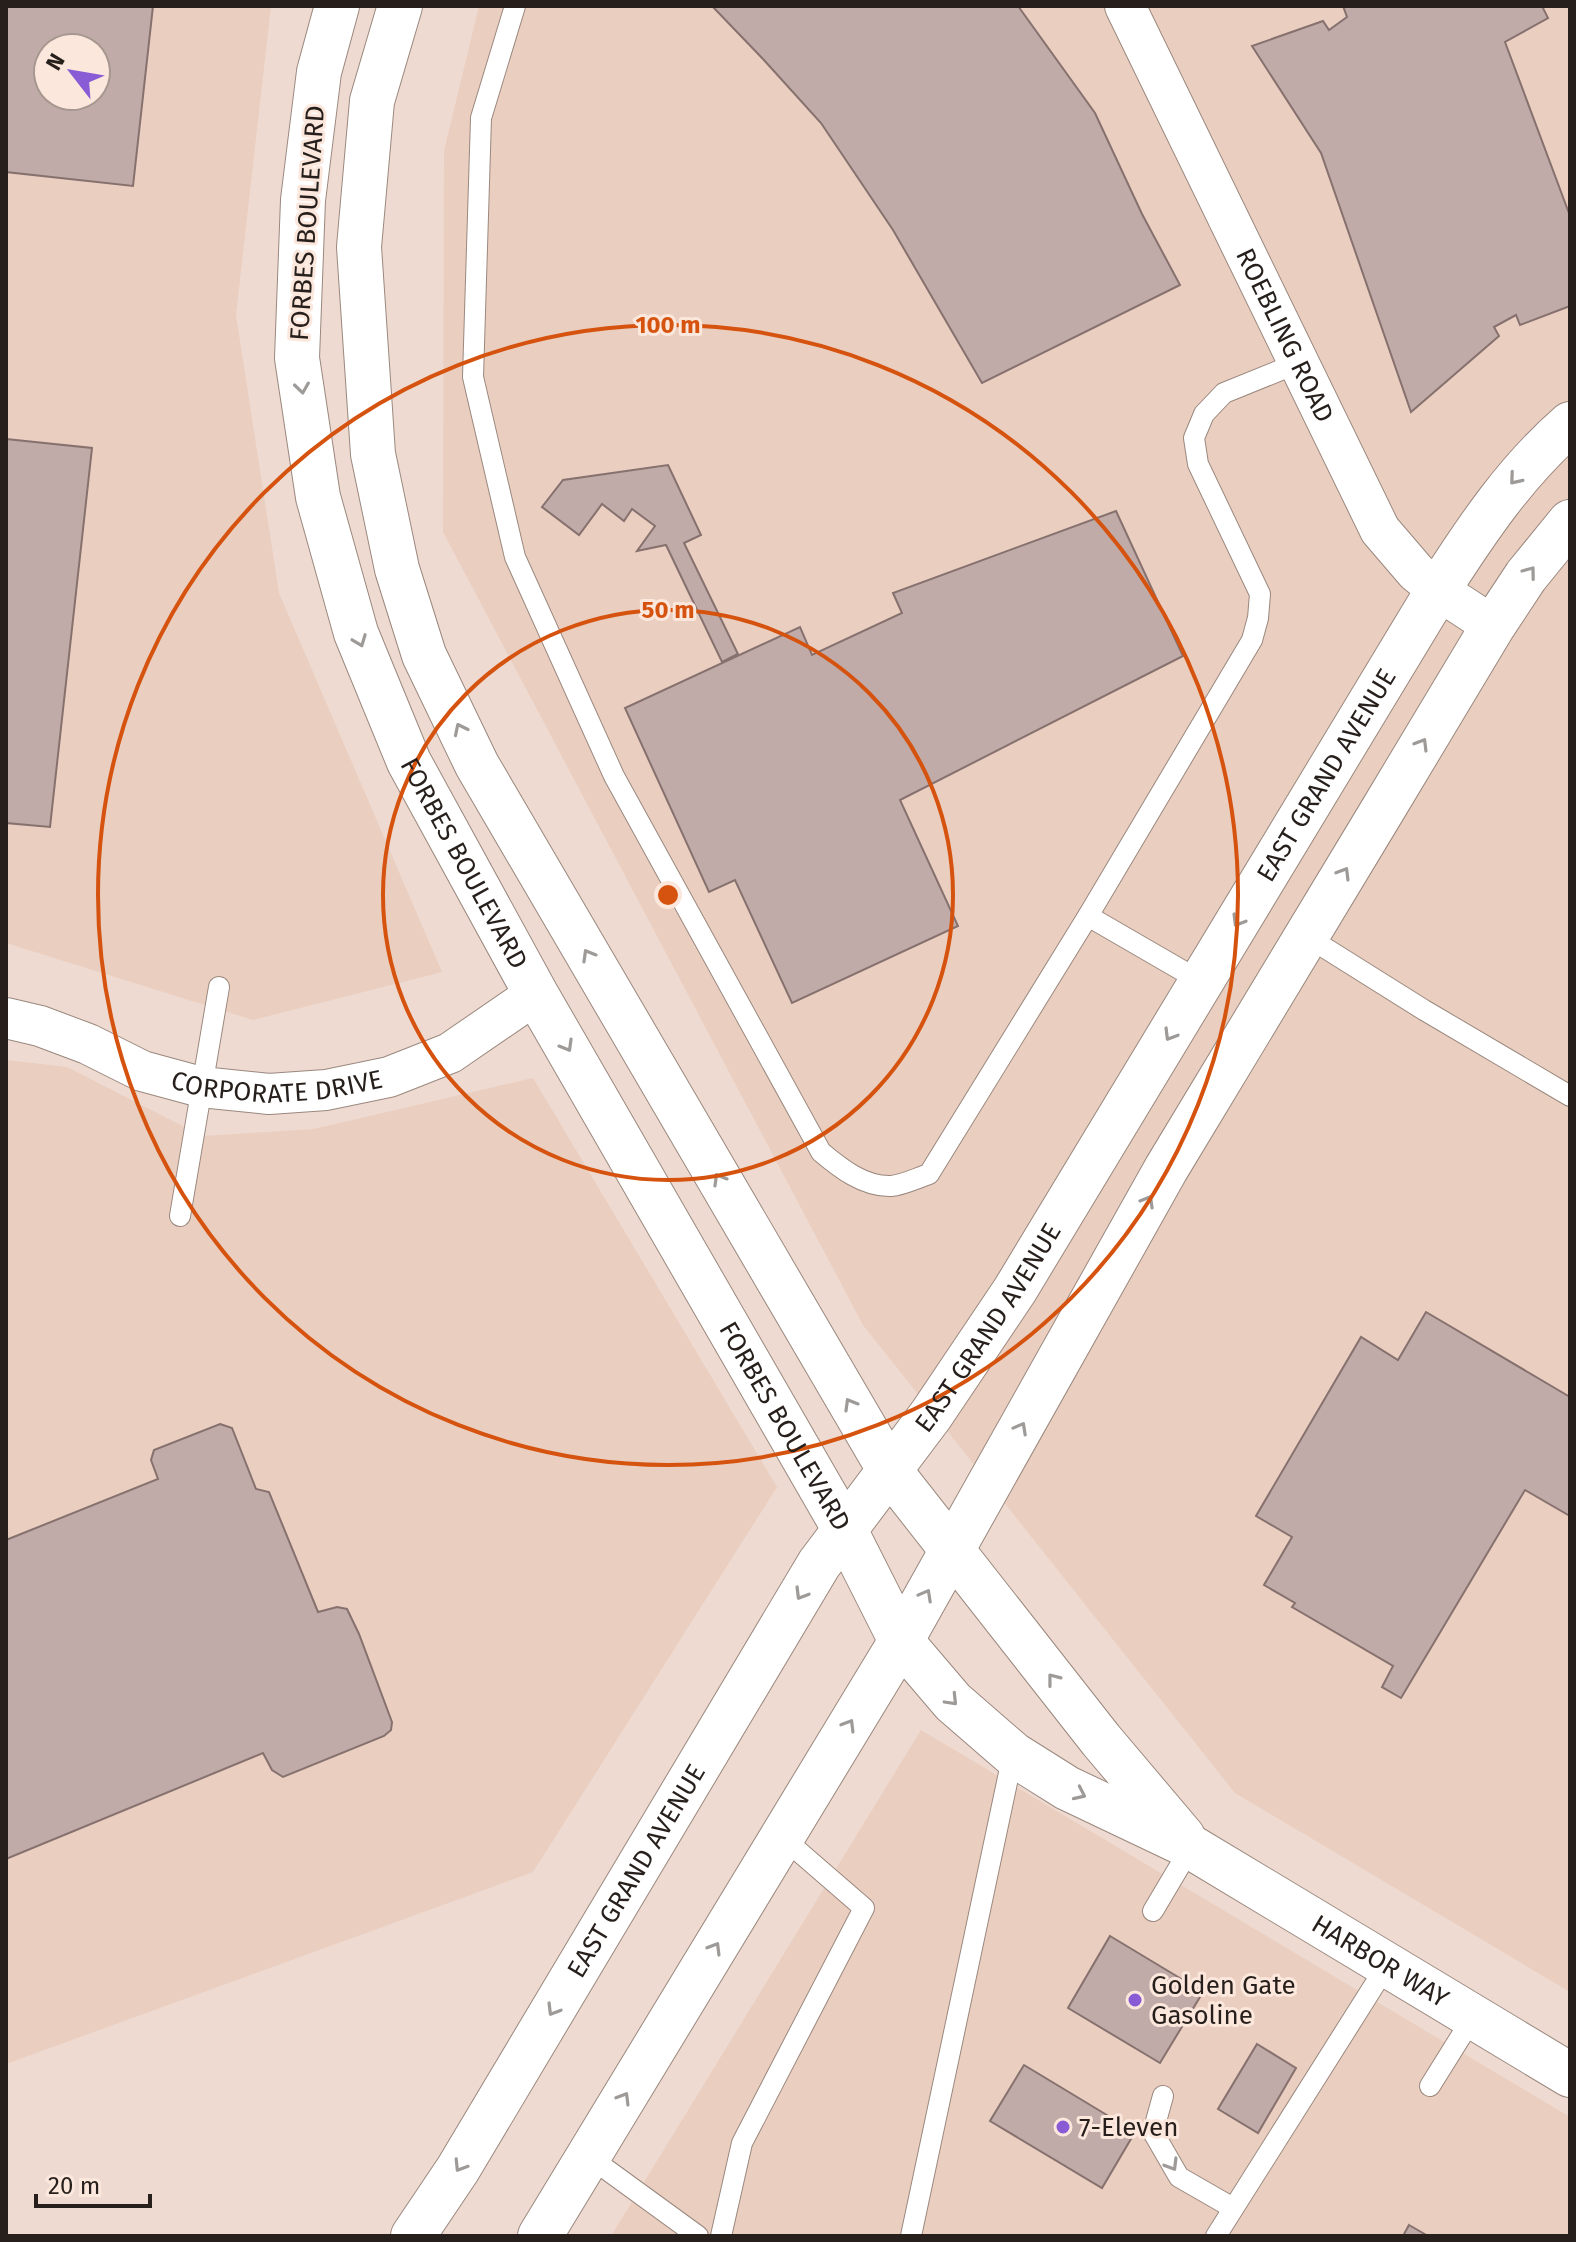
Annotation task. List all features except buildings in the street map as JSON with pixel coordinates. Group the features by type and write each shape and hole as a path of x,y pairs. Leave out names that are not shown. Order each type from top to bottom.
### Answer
{"main road":[{"name":"FORBES BOULEVARD","path":"337,6 319,72 303,200 297,358 318,497 356,633 409,762 536,994 845,1530 901,1641"},
{"name":"FORBES BOULEVARD","path":"400,6 372,101 359,247 373,454 397,569 424,655 477,765 890,1471 952,1550"},
{"name":"EAST GRAND AVENUE","path":"413,2236 458,2169 819,1564 931,1415 1015,1290 1438,590 1511,483 1546,444 1570,424"},
{"path":"540,2236 901,1641 1166,1169 1306,936 1493,626 1526,576 1570,522"},
{"name":"HARBOR WAY","path":"952,1550 1101,1740 1191,1847"},
{"name":"HARBOR WAY","path":"901,1641 953,1702 1013,1754 1067,1788 1191,1847 1570,2075"}],"street":[{"name":"ROEBLING ROAD","path":"1125,6 1380,530 1416,572 1493,626"},
{"name":"CORPORATE DRIVE","path":"6,1018 40,1026 88,1044 142,1071 201,1087 269,1094 326,1090 389,1077 450,1053 536,994"}],"lane":[{"path":"515,6 481,118 473,377 515,557 614,776 821,1152 864,1181 891,1186 929,1174 1088,916 1252,640 1260,594 1198,464 1194,438 1204,414 1224,393 1298,363"},
{"path":"1088,916 1202,982"},
{"path":"1306,936 1570,1096"},
{"path":"180,1216 219,987"},
{"path":"911,2236 1013,1754"},
{"path":"721,2236 742,2143 864,1908 782,1837"},
{"path":"1153,1911 1191,1847"},
{"path":"1216,2236 1387,1965"},
{"path":"1430,2086 1473,2017"},
{"path":"1163,2096 1153,2132 1179,2177 1233,2208"},
{"path":"588,2156 698,2236"}],"shaded area":[{"path":"6,6 271,6 236,315 279,593 442,972 253,1020 6,943"},
{"path":"479,6 1570,6 1570,1992 1235,1793 863,1325 443,532 444,151"},
{"path":"6,1060 67,1067 202,1136 314,1129 533,1078 777,1487 533,1872 6,2064"},
{"path":"921,1730 1570,2117 1570,2236 611,2236"}],"place":[{"name":"Golden Gate Gasoline","path":"1135,2000"},
{"name":"7-Eleven","path":"1063,2127"}]}
